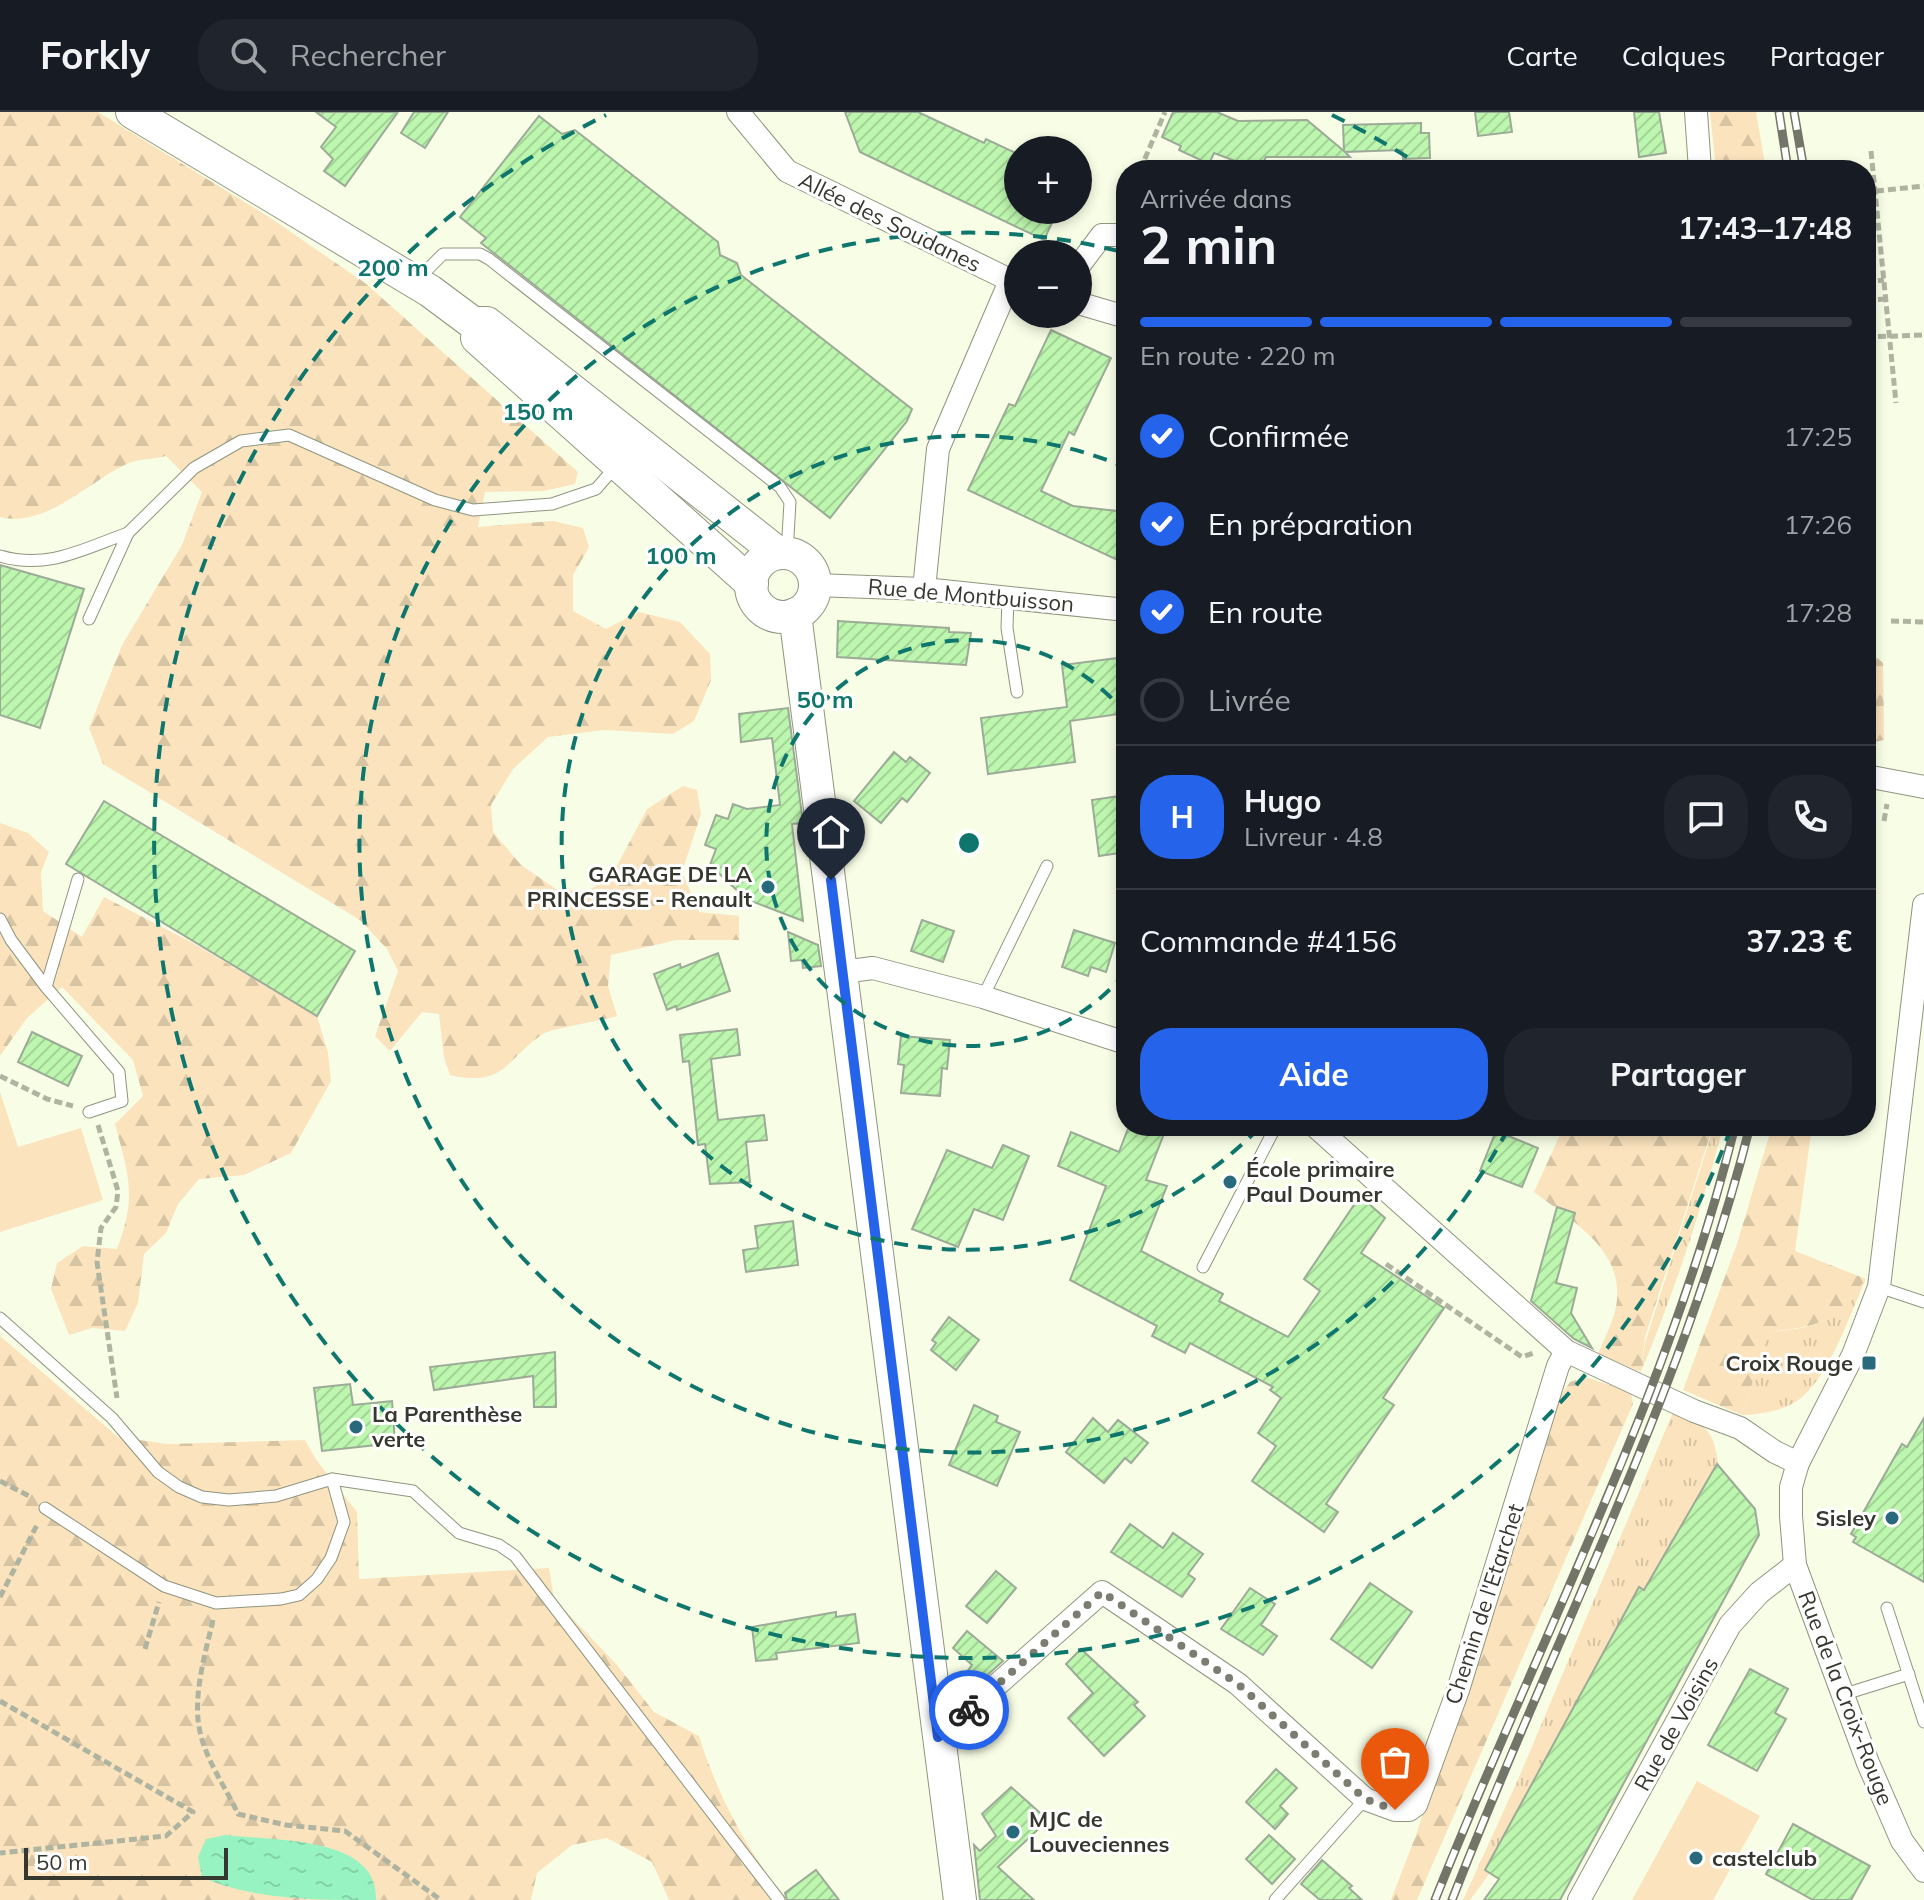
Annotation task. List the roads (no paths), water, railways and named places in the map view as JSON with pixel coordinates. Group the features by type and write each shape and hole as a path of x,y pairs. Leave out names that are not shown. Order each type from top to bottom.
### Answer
{"street":[{"path":"132,112 414,283 473,323 487,323 783,553 810,567 815,585 810,603 795,614 785,616 765,611 753,594 752,584 757,567 783,553"},
{"name":"Allée des Soudanes","path":"738,112 787,171 1004,278"},
{"path":"1696,112 1699,160"},
{"path":"1092,248 1102,235 1116,235"},
{"path":"924,589 938,449 1004,305"},
{"path":"1092,307 1116,314"},
{"path":"473,323 478,340 752,584"},
{"path":"667,508 690,481"},
{"name":"Rue de Montbuisson","path":"815,585 924,589 1116,609"},
{"path":"795,614 960,1900"},
{"path":"1876,778 1924,787"},
{"name":"Rue de la Croix-Rouge","path":"1924,905 1879,1287 1853,1355 1798,1463 1791,1487 1795,1565 1868,1763 1896,1828 1924,1871"},
{"path":"842,972 873,968 983,997 1116,1040"},
{"path":"1326,1136 1562,1348 1694,1411 1740,1428 1798,1463"},
{"name":"Chemin de l'Etarchet","path":"1365,1799 1395,1810 1409,1810 1416,1805 1458,1690 1562,1348"},
{"name":"Rue de Voisins","path":"1579,1900 1730,1625 1759,1593 1795,1565"},
{"path":"938,1737 1102,1592 1238,1684 1365,1799"}],"lane":[{"path":"414,283 443,254 480,254 489,259 780,487 790,502 783,553"},
{"path":"89,619 128,533 194,468 241,441 289,435 435,500 473,510 552,504 596,489 617,465"},
{"path":"0,556 26,564 53,560 128,533"},
{"path":"1008,597 1007,628 1017,692"},
{"path":"983,997 1047,866"},
{"path":"46,987 78,879"},
{"path":"0,919 11,940 46,987 119,1072 122,1101 89,1112"},
{"path":"1203,1267 1271,1136"},
{"path":"1879,1287 1924,1302"},
{"path":"0,1318 112,1418 158,1472 202,1497 229,1500 276,1496 332,1479 413,1491 459,1533 499,1545 515,1556 779,1900"},
{"path":"45,1508 164,1586 216,1603 299,1595 317,1579 331,1558 344,1522 332,1479"},
{"path":"1887,1608 1924,1722"},
{"path":"1845,1694 1909,1674"},
{"path":"1275,1900 1365,1799"}],"water":[{"path":"226,1835 294,1841 342,1852 360,1863 372,1879 376,1900 309,1899 264,1894 222,1885 202,1877 198,1857 206,1839"}],"railway":[{"path":"1779,112 1786,160"},
{"path":"1794,112 1802,160"},
{"path":"1435,1900 1638,1422 1675,1325 1732,1136"},
{"path":"1452,1900 1652,1422 1722,1226 1747,1136"}],"place":[{"name":"GARAGE DE LA PRINCESSE - Renault","path":"768,887"},
{"name":"École primaire Paul Doumer","path":"1230,1182"},
{"name":"Croix Rouge","path":"1869,1363"},
{"name":"La Parenthèse verte","path":"356,1427"},
{"name":"Sisley","path":"1892,1518"},
{"name":"MJC de Louveciennes","path":"1013,1832"},
{"name":"castelclub","path":"1696,1858"}]}
